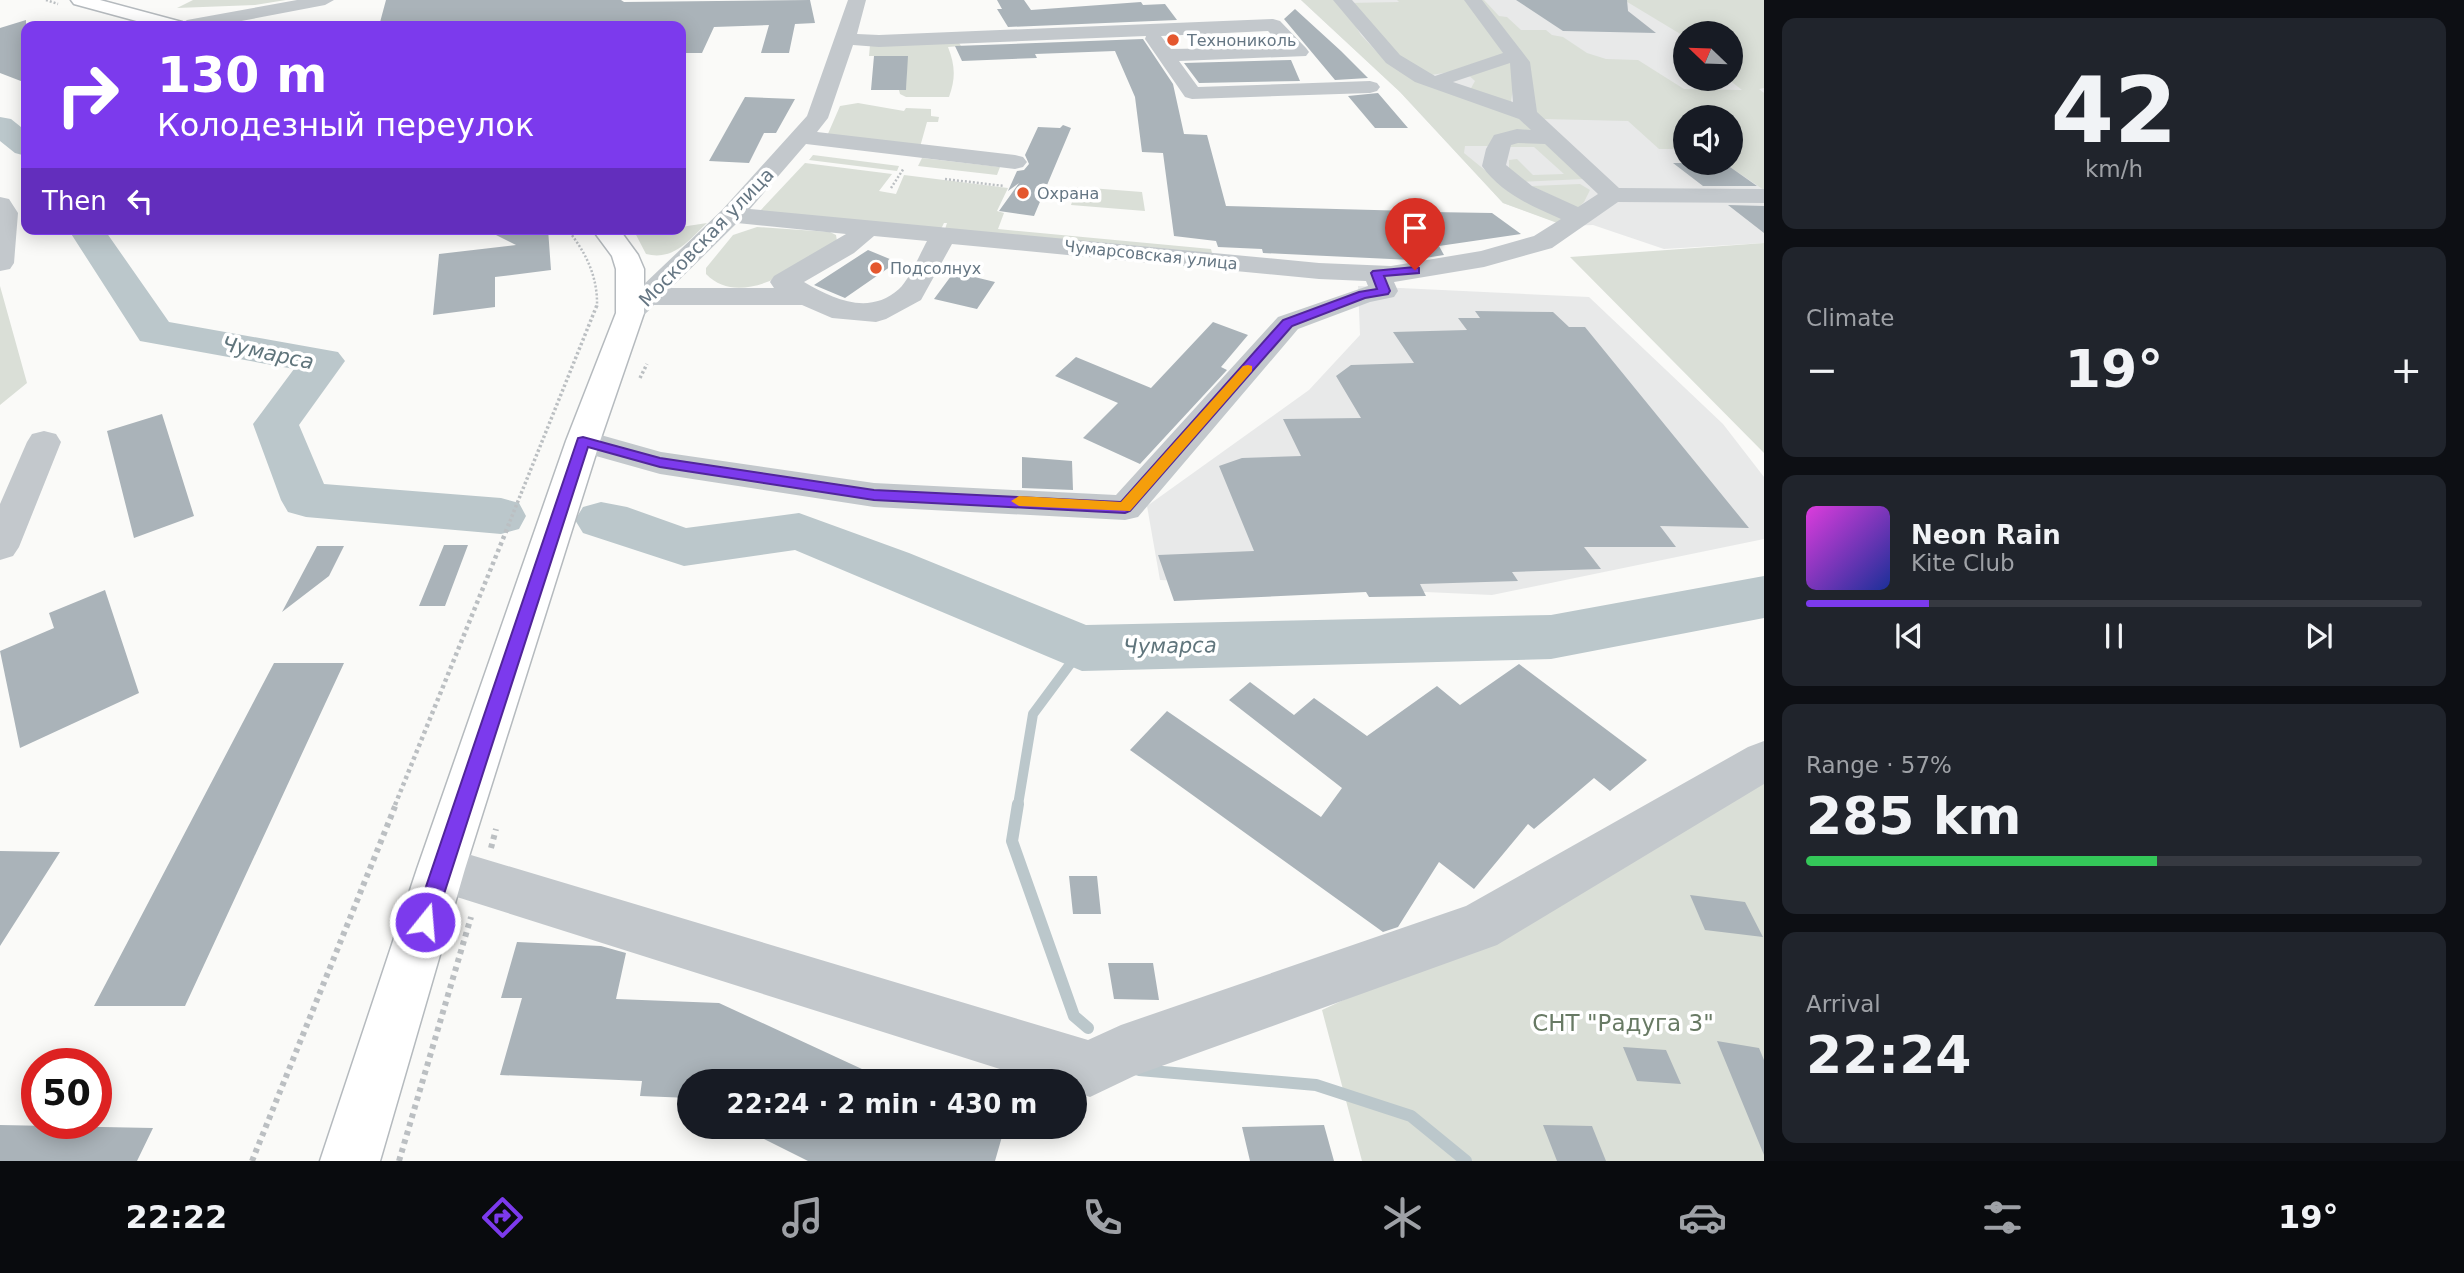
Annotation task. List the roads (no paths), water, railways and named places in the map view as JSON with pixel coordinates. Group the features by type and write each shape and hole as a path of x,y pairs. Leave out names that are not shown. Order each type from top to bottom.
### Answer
{"main road":[{"path":"80,0 157,21"},
{"path":"610,235 625,255 640,305"},
{"name":"Московская улица","path":"350,1161 441,869 583,441 640,305"}],"street":[{"path":"213,21 322,0"},
{"name":"Московская улица","path":"640,305 731,215 817,118 846,39 857,0"},
{"path":"1342,0 1393,59 1422,78 1527,114 1606,189"},
{"path":"1473,0 1520,62 1527,114"},
{"path":"846,39 879,41 1009,37 1273,25 1299,51 1165,55"},
{"path":"1146,29 1192,93 1370,87"},
{"path":"1444,78 1515,55"},
{"path":"1551,137 1517,136 1502,140 1497,149 1494,166 1513,184 1573,223"},
{"path":"801,137 1015,162"},
{"path":"1513,184 1764,196"},
{"name":"Чумарсовская улица","path":"731,215 1319,271 1391,274 1484,259 1543,242 1573,223 1606,189"},
{"path":"0,204 5,213 0,263"},
{"path":"869,228 845,247 784,282 832,309 876,313 911,294 944,234"},
{"path":"583,441 660,463 874,495 1125,508 1288,323 1363,295 1384,291 1377,273"},
{"path":"640,305 807,296"},
{"path":"0,547 44,442"},
{"path":"441,869 1090,1069 1121,1054 1479,927 1764,761"}],"waterway":[{"name":"Чумарса","path":"0,126 21,142"},
{"name":"Чумарса","path":"90,235 155,332 323,361 276,424 306,500 501,516"},
{"name":"Чумарса","path":"601,520 609,520 684,547 799,531 1082,648 1551,637 1764,597"},
{"path":"1018,805 1033,714 1082,648"},
{"path":"1018,804 1012,841 1074,1016 1088,1028"},
{"path":"1139,1070 1316,1085 1411,1116 1466,1161"}],"place":[{"name":"Технониколь","path":"1173,40"},
{"name":"Охрана","path":"1023,193"},
{"name":"Подсолнух","path":"876,268"}],"park label":[{"name":"СНТ \"Радуга 3\"","path":"1623,1023"}]}
